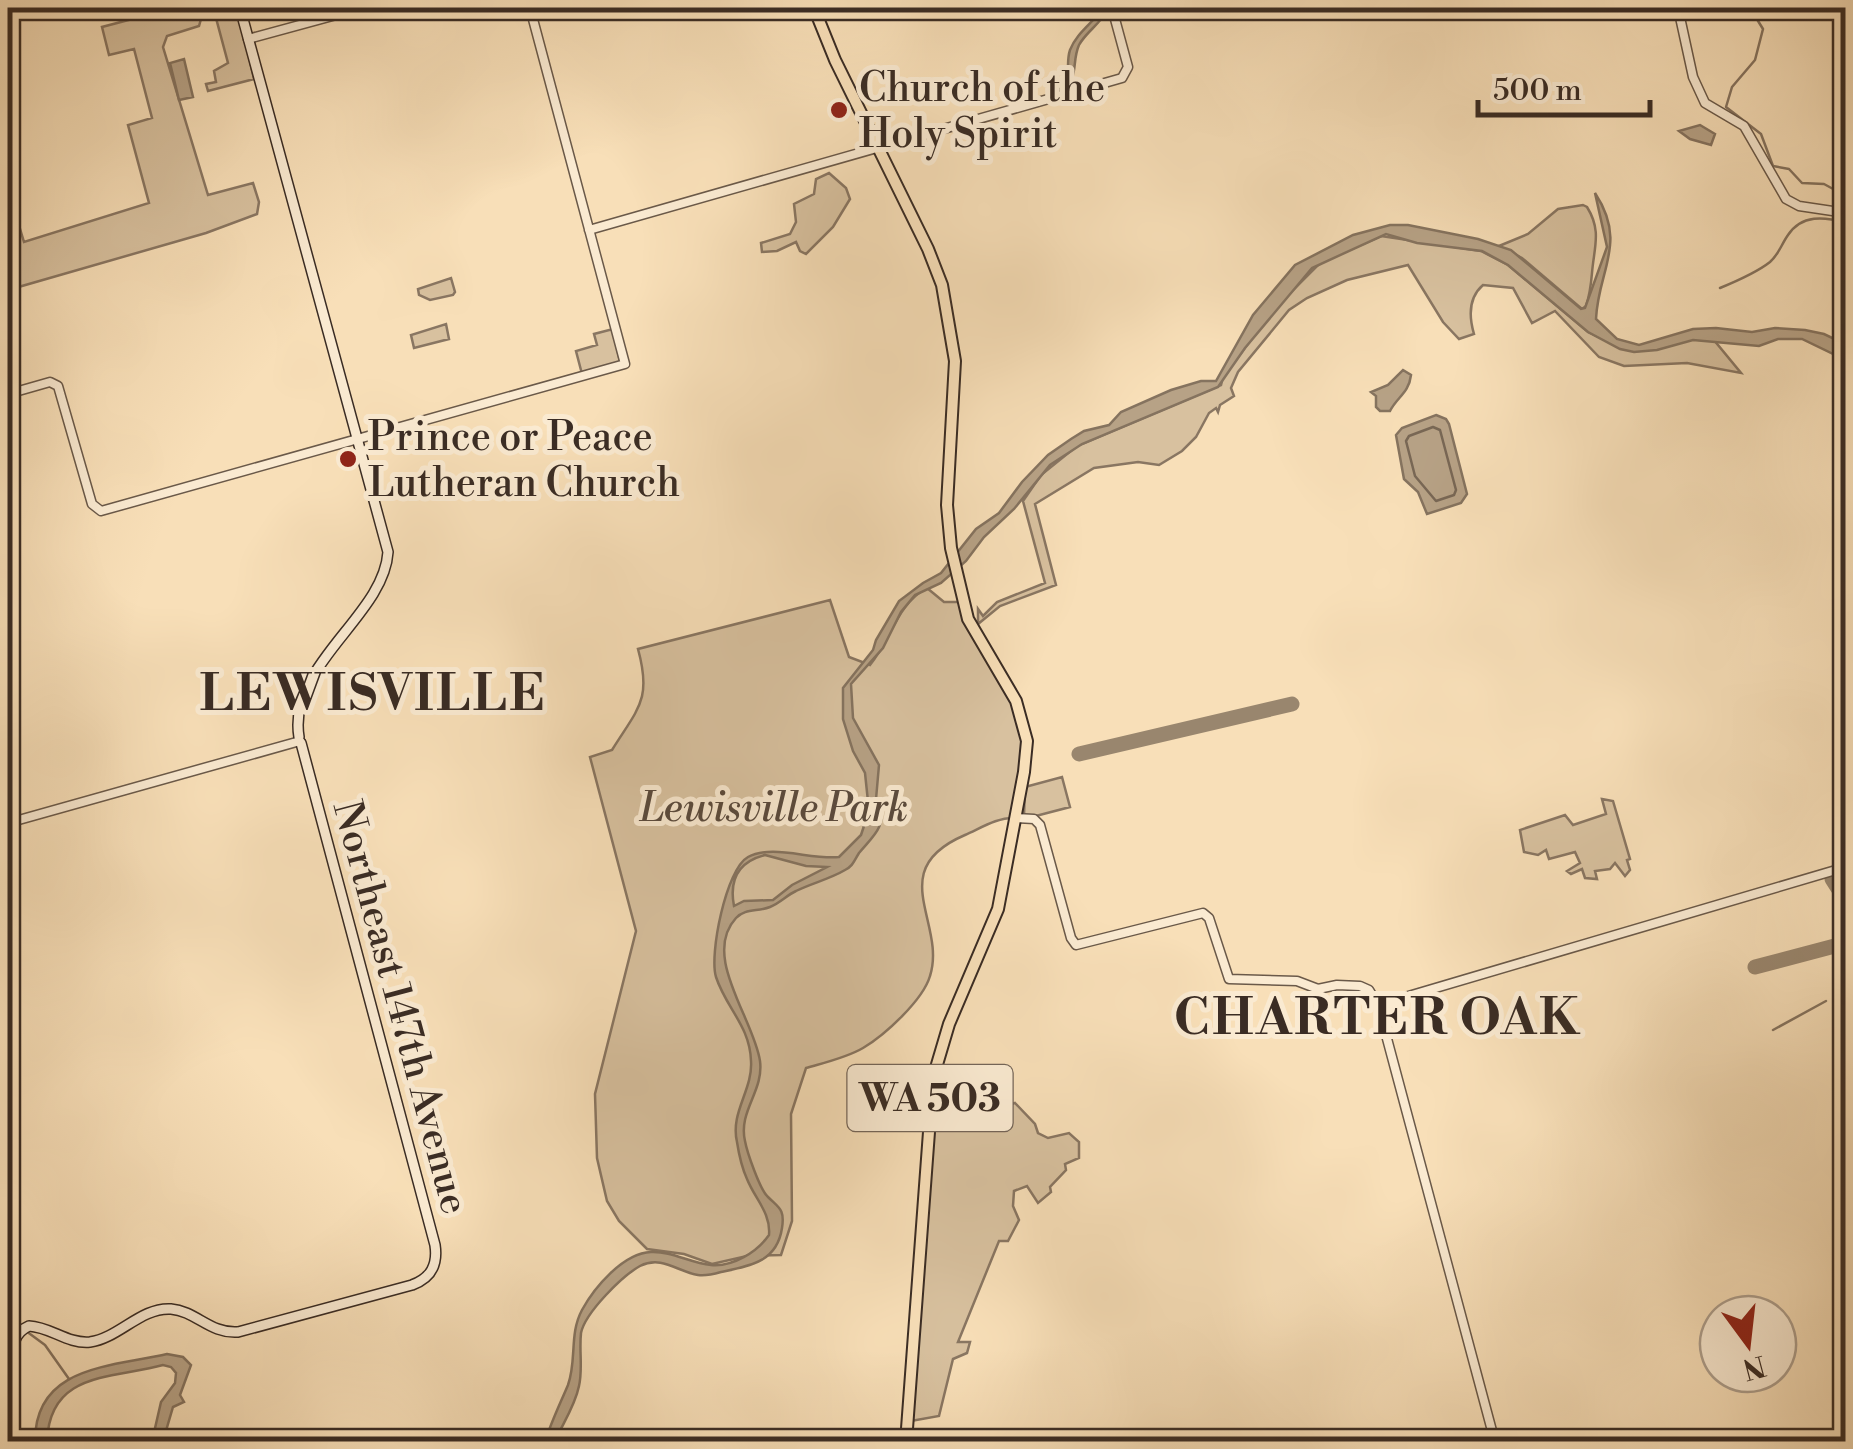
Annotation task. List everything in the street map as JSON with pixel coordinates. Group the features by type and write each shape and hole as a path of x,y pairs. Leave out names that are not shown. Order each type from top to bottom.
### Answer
{"main road":[{"path":"240,8 388,552 377,587 305,692 298,714 300,741"},
{"name":"WA 503","path":"814,8 931,256 952,324 956,371 947,506 951,548 972,628 1010,688 1024,723 1027,751 998,909 949,1024 933,1078 906,1442"},
{"name":"Northeast 147th Avenue","path":"8,1378 15,1339 30,1326 90,1342 154,1312 172,1309 214,1330 234,1332 420,1282 434,1268 435,1245 300,741"}],"street":[{"path":"8,19 17,8"},
{"path":"248,39 362,8"},
{"path":"8,394 45,383 55,384 62,392 92,504 99,511 625,364 530,8"},
{"path":"589,230 1122,78 1127,72 1112,8"},
{"path":"1678,8 1692,77 1702,98 1713,110 1744,126 1782,194 1799,206 1846,213"},
{"path":"8,823 300,741"},
{"path":"1016,818 1035,819 1040,825 1071,938 1078,946 1200,912 1209,918 1229,979 1297,981 1318,988 1338,984 1369,990 1378,1005 1495,1442"},
{"path":"1378,1005 1846,867"}],"green space":[{"path":"174,8 196,10 201,19 199,26 167,36 163,47 208,195 253,183 259,202 257,214 206,233 8,290 8,189 24,242 149,203 128,125 152,118 134,49 109,55 102,27"},
{"path":"238,8 254,79 208,91 206,84 216,82 214,71 228,63 216,18 225,15 224,9"},
{"path":"829,173 846,188 850,199 833,227 806,254 796,242 777,251 762,252 761,243 790,234 796,222 794,204 814,194 816,179"},
{"path":"1583,205 1592,216 1596,239 1589,293 1582,309 1522,258 1499,246 1528,234 1558,209"},
{"path":"1381,236 1481,251 1508,265 1599,337 1635,347 1698,337 1713,339 1741,373 1687,363 1624,366 1599,357 1555,311 1532,323 1513,288 1483,285 1471,308 1474,334 1459,339 1443,322 1408,265 1347,280 1289,310 1238,372 1231,388 1234,396 1220,405 1218,412 1216,408 1209,413 1196,437 1182,451 1159,465 1138,462 1094,468 1035,504 1056,585 1000,606 978,624 978,609 983,616 997,602 1045,583 1023,501 1041,475 1077,446 1221,385 1275,308 1320,263"},
{"path":"451,278 453,295 430,300 419,295 418,289"},
{"path":"446,324 449,339 414,348 411,335"},
{"path":"613,329 620,362 582,374 576,351 597,345 594,334"},
{"name":"Lewisville Park","path":"927,588 944,602 961,602 1024,723 1015,818 996,821 965,835 941,849 927,864 922,881 923,899 933,956 930,976 912,1006 863,1048 806,1068 791,1114 792,1221 781,1255 747,1256 712,1264 684,1254 647,1249 619,1221 607,1201 597,1158 595,1094 636,931 590,757 612,750 640,703 644,680 638,649 830,600 849,657 870,665 908,603"},
{"path":"1062,777 1070,807 1024,816 1025,787"},
{"path":"1602,799 1613,801 1630,859 1630,870 1625,876 1615,863 1610,869 1595,871 1597,879 1585,878 1582,869 1571,874 1567,871 1580,863 1575,852 1549,859 1546,850 1538,855 1524,852 1520,830 1565,815 1573,825 1606,814"},
{"path":"1015,1103 1035,1124 1038,1133 1048,1138 1069,1133 1079,1142 1079,1158 1065,1164 1066,1170 1050,1187 1051,1192 1038,1203 1027,1186 1014,1191 1013,1206 1019,1220 1008,1241 999,1241 958,1342 970,1342 967,1353 953,1359 939,1416 911,1421 933,1126"}],"water":[{"path":"1101,11 1106,12 1079,45 1073,75 1061,90 1073,44"},
{"path":"184,59 193,97 179,100 170,63"},
{"path":"1700,125 1715,134 1711,145 1679,131"},
{"path":"1595,193 1605,211 1610,242 1596,319 1617,339 1639,345 1693,329 1805,330 1845,344 1845,372 1835,355 1802,339 1778,339 1759,346 1693,340 1657,350 1620,349 1588,332 1508,265 1482,251 1417,243 1386,234 1312,268 1218,387 1082,444 1050,465 966,561 941,583 915,595 901,612 883,648 851,684 853,718 879,765 874,822 880,801 882,818 877,830 848,868 770,907 743,913 727,933 727,969 760,1061 758,1082 745,1120 745,1141 761,1187 782,1213 779,1239 768,1255 742,1267 701,1275 656,1262 640,1266 624,1278 584,1325 577,1393 555,1441 545,1442 571,1376 578,1319 610,1273 630,1258 651,1252 711,1265 728,1264 751,1252 769,1235 768,1220 745,1175 737,1142 737,1121 751,1061 747,1037 716,977 715,951 721,913 733,878 748,857 780,852 839,857 861,835 869,811 865,773 843,719 843,688 873,650 899,601 941,573 976,529 999,513 1048,455 1071,439 1084,431 1109,425 1121,412 1171,390 1216,381 1253,315 1295,265 1353,235 1390,225 1408,225 1478,239 1511,250 1581,309 1585,308 1607,247","holes":["765,855 806,866 827,867 773,900 744,901 734,906 734,880 748,862"]},
{"path":"1403,370 1411,375 1408,386 1390,411 1380,411 1371,392 1388,385"},
{"path":"1436,415 1449,424 1467,494 1461,503 1427,514 1418,492 1404,479 1396,435 1402,428"},
{"path":"167,1354 183,1357 191,1365 180,1395 184,1402 173,1407 163,1441 153,1441 153,1437 161,1402 175,1383 176,1373 163,1365 105,1377 72,1390 59,1402 51,1418 47,1441 35,1441 38,1416 48,1397 62,1384 101,1367"}],"waterway":[{"path":"1750,8 1763,29 1755,60 1732,87 1726,107 1761,134 1773,166 1789,169 1802,183 1824,184 1846,196"},
{"path":"1720,288 1770,262 1800,223 1822,218 1846,222"},
{"path":"1773,1030 1826,1001"},
{"path":"8,1320 19,1327"},
{"path":"26,1331 45,1345 69,1379"}],"taxiway":[{"path":"1834,881 1846,878"}],"runway":[{"path":"1079,754 1292,704"},
{"path":"1832,879 1846,901"},
{"path":"1755,967 1846,943"}],"place":[{"name":"Church of the Holy Spirit","path":"839,110"},
{"name":"Prince or Peace Lutheran Church","path":"348,459"}],"district":[{"name":"LEWISVILLE","path":"373,692"},
{"name":"CHARTER OAK","path":"1378,1016"}]}
